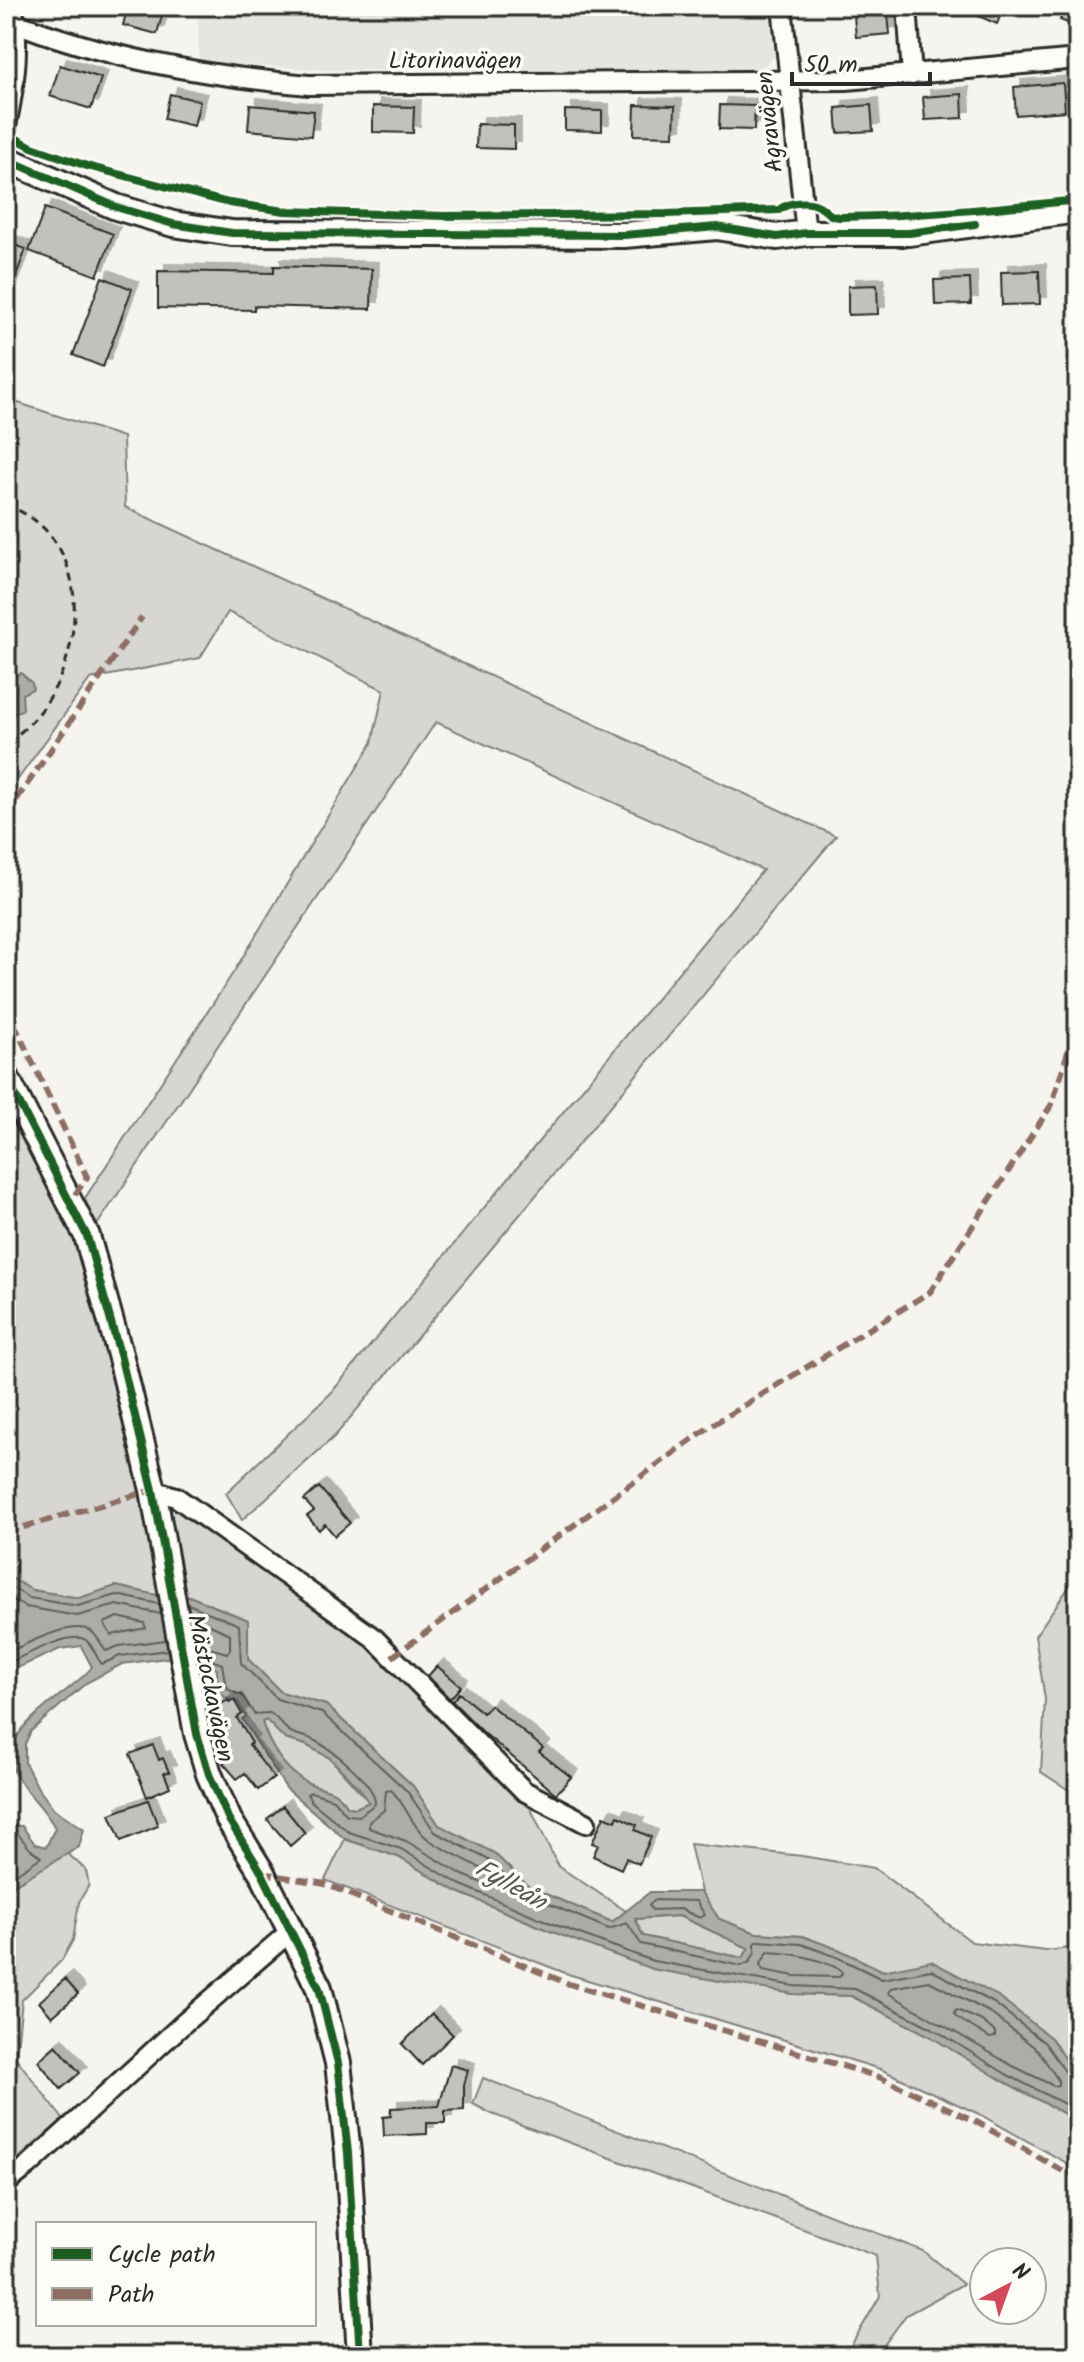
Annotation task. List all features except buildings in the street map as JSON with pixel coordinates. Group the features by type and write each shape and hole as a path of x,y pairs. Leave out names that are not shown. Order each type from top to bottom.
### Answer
{"street":[{"name":"Agravägen","path":"782,6 806,233"},
{"path":"907,6 912,75"},
{"name":"Litorinavägen","path":"11,16 103,51 171,67 244,80 309,85 789,81 912,75 1078,59"},
{"path":"6,126 16,49 11,16"},
{"path":"6,159 116,207 173,224 232,233 624,235 717,227 777,237 806,233 909,233 1078,210"},
{"name":"Mästockavägen","path":"6,1077 87,1236 153,1490 197,1734 209,1774 229,1820 262,1873 319,1988 338,2063 348,2153 360,2356"},
{"path":"153,1490 176,1497 374,1638 524,1791 586,1823"},
{"path":"6,2183 292,1930"}],"path":[{"path":"6,504 34,519 53,539 65,559 74,584 72,636 66,664 44,707 6,744"}],"shaded area":[{"path":"198,6 771,6 775,56 758,70 327,70 199,62"},
{"path":"6,399 123,437 125,507 836,836 335,1436 242,1520 226,1493 331,1393 763,870 436,722 95,1228 85,1198 235,970 372,743 384,690 228,612 200,658 90,679 6,796"},
{"path":"6,1105 76,1241 112,1360 161,1596 116,1586 80,1598 32,1590 6,1575"},
{"path":"165,1507 176,1510 368,1645 531,1809 558,1866 626,1911 612,1922 529,1887 494,1853 439,1826 413,1786 326,1705 281,1692 248,1659 248,1620 184,1594"},
{"path":"1078,1574 1078,1796 1041,1772 1045,1699 1035,1636"},
{"path":"266,1719 285,1739 306,1745 330,1758 369,1802 356,1808 348,1807 334,1792 298,1777 273,1748 262,1722"},
{"path":"345,1839 398,1857 456,1891 550,1931 743,1984 793,1994 851,1996 928,2035 1003,2081 1078,2121 1078,2166 1065,2162 979,2114 880,2069 568,1974 325,1880"},
{"path":"690,1844 802,1856 874,1868 972,1942 1046,1951 1078,1947 1078,2077 1051,2038 931,1962 883,1971 802,1936 756,1933 719,1919 701,1892"},
{"path":"67,1853 86,1870 89,1885 79,1902 73,1940 62,1960 22,2000 16,2058 63,2119 6,2169 6,1902 12,1886"},
{"path":"679,1916 749,1948 743,1958 643,1936 635,1919"},
{"path":"483,2078 923,2251 963,2284 906,2315 876,2356 845,2356 880,2296 876,2256 492,2114 473,2104"}],"water":[{"path":"21,673 32,683 33,689 22,694 23,709 6,718 6,689 11,677"},
{"name":"Fylleån","path":"6,1575 32,1590 79,1598 116,1586 161,1596 184,1594 248,1620 248,1659 281,1692 326,1705 413,1786 439,1825 494,1853 529,1887 612,1922 650,1892 701,1892 719,1919 756,1933 802,1936 883,1971 931,1961 998,1996 1051,2038 1078,2077 1078,2121 1003,2081 928,2035 851,1996 793,1994 652,1969 550,1931 456,1891 398,1857 345,1839 286,1788 242,1719 246,1717 238,1702 224,1697 217,1685 217,1669 174,1657 122,1664 86,1683 31,1731 25,1744 25,1763 38,1788 54,1809 84,1829 79,1847 12,1886 6,1902 6,1825 22,1826 35,1844 46,1847 55,1828 11,1767 11,1752 16,1738 40,1711 92,1667 81,1646 60,1649 6,1673","holes":["266,1720 285,1739 306,1745 330,1758 369,1802 356,1808 348,1807 334,1792 298,1777 273,1748 262,1722","679,1916 748,1948 743,1958 643,1936 635,1919"]}],"marked path":[{"path":"6,815 142,617"},
{"path":"6,1007 87,1177 70,1202"},
{"path":"392,1657 712,1425 930,1292 1052,1104 1078,1019"},
{"path":"6,1532 153,1490"},
{"path":"262,1873 325,1884 569,1984 879,2077 973,2120 1063,2171 1078,2175"}],"cycle path":[{"path":"6,133 32,147 87,166 229,203 285,211 445,216 666,214 779,210 804,203 814,204 840,217 989,209 1078,200"},
{"path":"6,159 116,207 173,224 232,233 624,235 717,227 777,237 806,233 909,233 975,224"},
{"path":"6,1077 87,1236 153,1490 197,1734 209,1774 229,1820 262,1873 319,1988 338,2063 348,2153 360,2356"}]}
